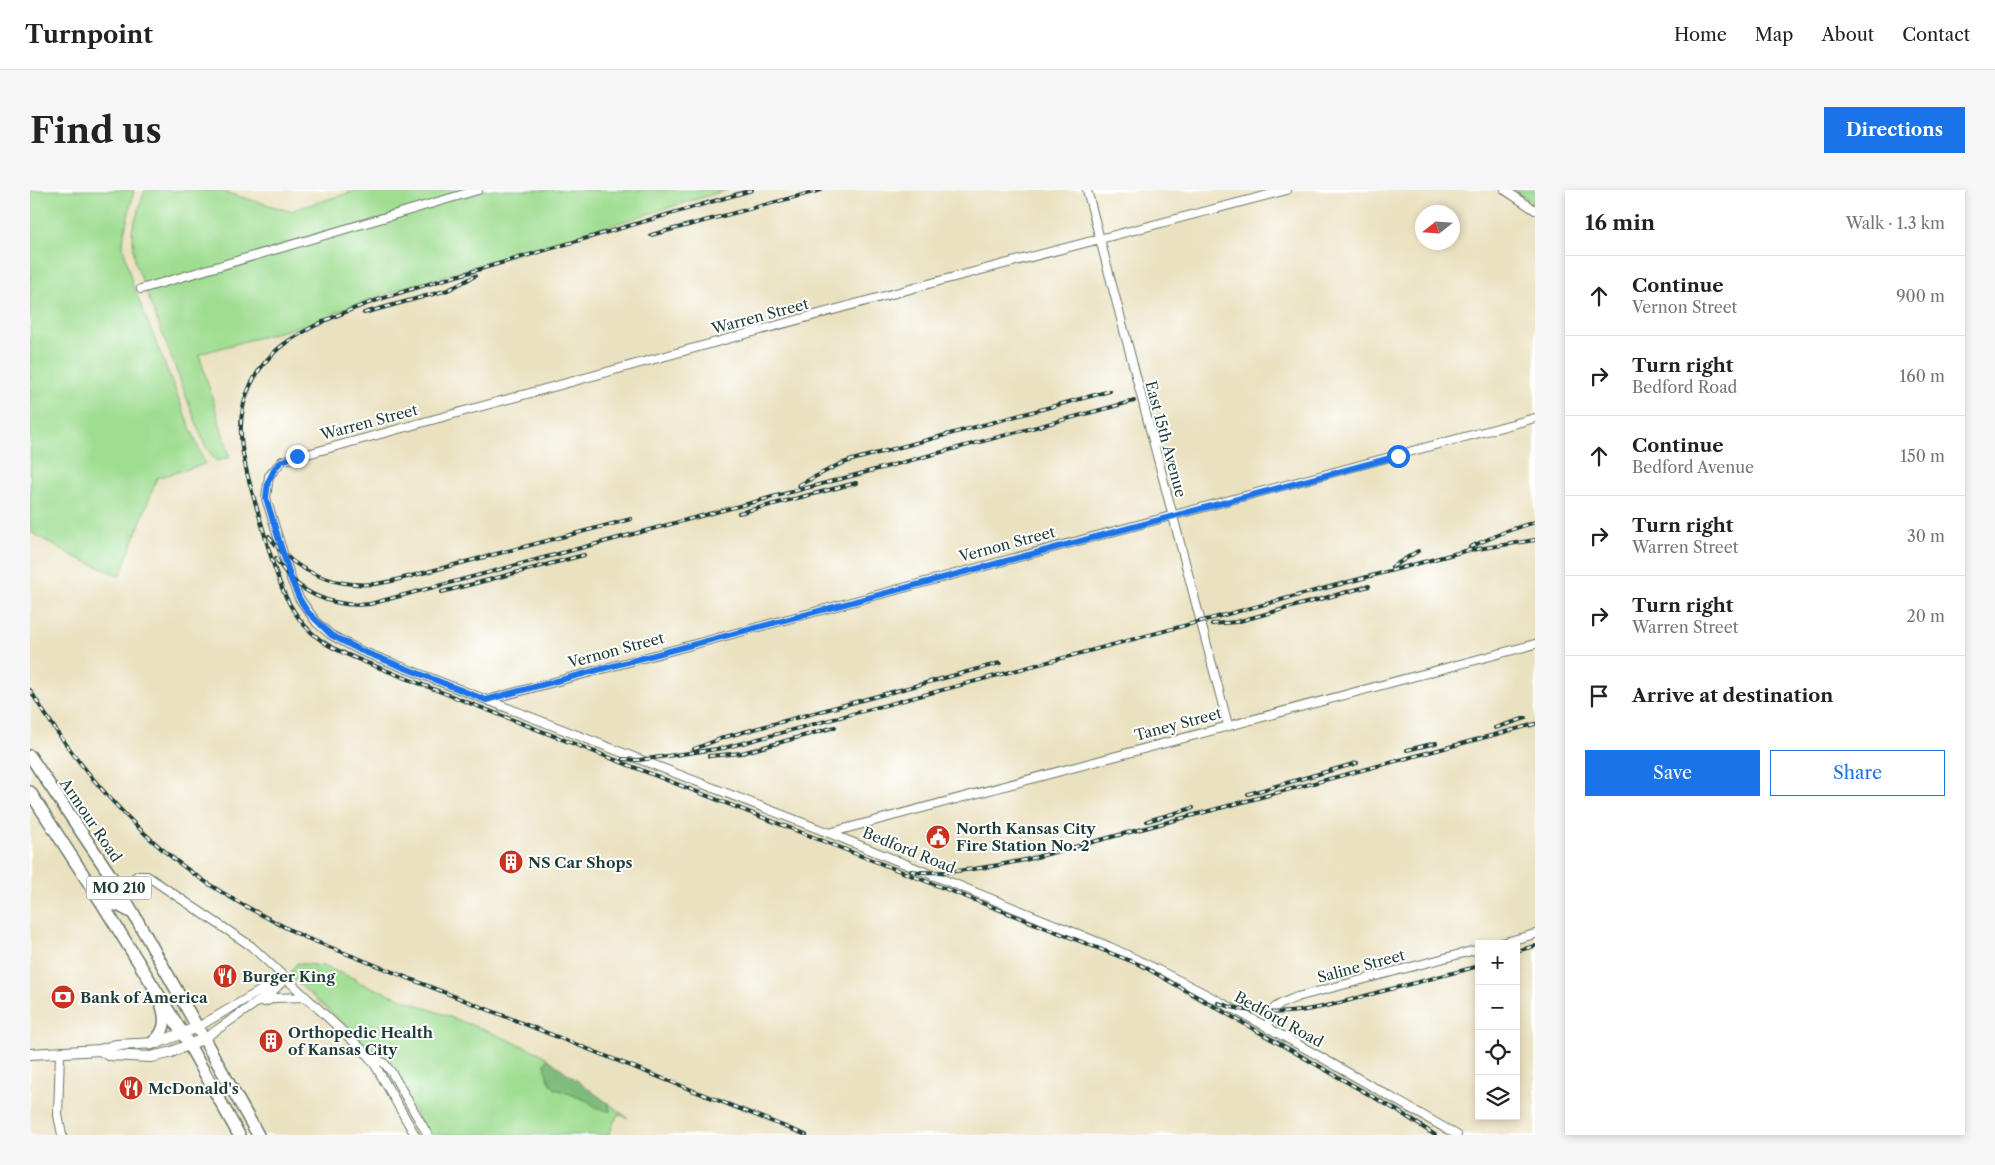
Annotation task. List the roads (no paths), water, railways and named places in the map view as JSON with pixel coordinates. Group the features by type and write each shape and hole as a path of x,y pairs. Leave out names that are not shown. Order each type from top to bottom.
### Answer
{"highway":[{"name":"Armour Road","path":"30,756 119,888 258,1135"},
{"name":"MO 210","path":"30,792 183,1034 239,1135"},
{"path":"103,905 118,905 134,914"},
{"path":"151,1044 161,1036 165,1019 158,994"}],"main road":[{"path":"30,1054 100,1050 116,1045 151,1044 198,1027"},
{"path":"100,1050 108,1055 151,1057 205,1038"}],"street":[{"path":"141,290 478,190"},
{"name":"East 15th Avenue","path":"1087,190 1228,725"},
{"name":"Warren Street","path":"266,498 270,476 282,461 1287,190"},
{"path":"1505,190 1535,210"},
{"name":"Vernon Street","path":"486,700 1535,418"},
{"name":"Bedford Road","path":"266,498 299,598 317,622 331,635 362,651 829,833 1110,947 1178,980 1269,1029 1456,1135"},
{"name":"Taney Street","path":"829,833 1535,644"},
{"path":"119,888 137,876 147,876 251,946 366,1053 375,1065 414,1135 423,1127"},
{"path":"1513,940 1535,934"},
{"name":"Saline Street","path":"1269,1029 1269,1016 1272,1010 1297,997 1475,950"},
{"path":"205,1038 255,1005 281,983 282,975"},
{"path":"198,1027 258,992 282,975"},
{"path":"255,1005 274,998 305,997"},
{"path":"60,1053 58,1115 62,1135"},
{"path":"366,1053 384,1063 392,1073 428,1135"}],"railway":[{"path":"752,190 380,299 310,328 284,344 273,354 255,377 245,400 242,416 242,448 249,481 274,568 289,603 299,619 312,633 328,645 361,661 1141,965 1398,1111 1435,1135"},
{"path":"651,235 821,190"},
{"path":"364,313 448,290 475,276"},
{"path":"799,485 852,460 1110,391"},
{"path":"276,558 293,581 316,596 342,603 370,604 1134,401"},
{"path":"739,513 856,483"},
{"path":"269,536 280,550 293,561 323,578 357,584 375,584 631,519"},
{"path":"1470,547 1507,531 1535,522"},
{"path":"623,759 639,760 724,748 1465,551 1535,540"},
{"path":"1392,567 1418,551"},
{"path":"442,592 584,555"},
{"path":"1212,624 1236,622 1369,586"},
{"path":"694,749 725,737 1000,663"},
{"path":"30,690 79,761 116,805 179,863 240,903 304,937 806,1135"},
{"path":"1495,728 1526,718"},
{"path":"911,871 953,871 1029,859 1535,724"},
{"path":"709,756 742,753 835,727"},
{"path":"1407,750 1436,743"},
{"path":"1248,794 1357,763"},
{"path":"1147,821 1193,808"},
{"path":"1520,950 1535,946"},
{"path":"1218,1003 1260,1012 1299,1011 1318,1008 1475,967"}],"place":[{"name":"North Kansas City Fire Station No. 2","path":"938,837"},
{"name":"NS Car Shops","path":"511,862"},
{"name":"Burger King","path":"225,976"},
{"name":"Bank of America","path":"63,997"},
{"name":"Orthopedic Health of Kansas City","path":"271,1041"},
{"name":"McDonald's","path":"131,1088"}]}
